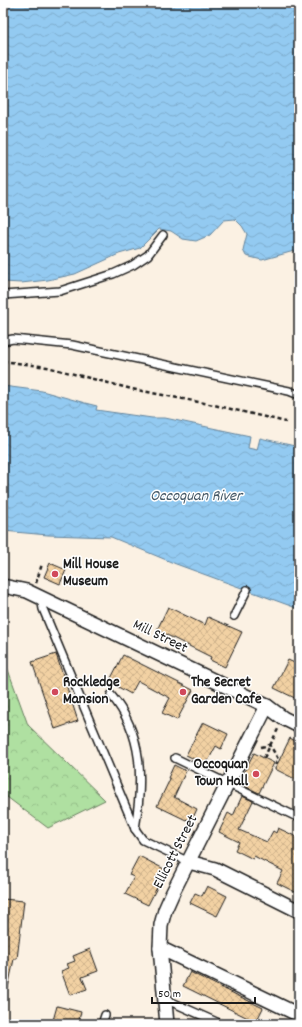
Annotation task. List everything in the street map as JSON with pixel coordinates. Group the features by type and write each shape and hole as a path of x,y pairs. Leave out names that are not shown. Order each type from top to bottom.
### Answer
{"street":[{"name":"Mill Street","path":"3,586 27,591 267,706 283,718 299,726"},
{"name":"Ellicott Street","path":"167,1024 160,948 161,925 165,910 267,706"},
{"path":"189,862 215,869 299,911"},
{"path":"160,948 299,1015"}],"lane":[{"path":"3,295 60,291 113,274 133,265 148,254 163,235"},
{"path":"3,341 13,339 72,345 289,391 299,395"},
{"path":"234,616 247,590"},
{"path":"36,596 43,609 135,829 143,840 189,862"},
{"path":"111,695 119,705 130,724 138,753 140,766 139,803 135,829"},
{"path":"175,758 299,818"},
{"path":"165,999 221,1024"},
{"path":"102,1024 105,1015"}],"path":[{"path":"3,361 46,367 132,390 214,405 286,422"},
{"path":"36,596 42,564"},
{"path":"264,758 276,732"},
{"path":"260,748 270,745"},
{"path":"270,745 278,760 274,768"}],"green space":[{"path":"3,656 28,725 105,800 48,828 3,794"}],"water":[{"path":"3,3 299,3 299,256 294,251 262,260 246,256 243,250 247,234 235,219 224,220 210,235 196,241 183,239 171,231 159,229 140,248 119,254 75,274 48,280 21,283 3,282"},
{"name":"Occoquan River","path":"3,386 42,391 97,406 96,410 152,418 165,418 250,436 248,448 257,450 260,438 299,447 299,609 176,564 111,537 48,535 3,531"}],"building":[{"name":"Mill House Museum","path":"50,563 66,570 60,584 44,577"},
{"path":"168,607 205,625 208,617 242,632 225,667 210,660 211,657 157,630"},
{"name":"Rockledge Mansion","path":"56,654 78,721 55,729 32,662"},
{"path":"123,655 193,690 177,720 162,713 170,698 138,681 131,694 109,682"},
{"path":"288,660 299,665 299,700 274,688"},
{"path":"203,722 228,734 221,749 216,746 205,764 186,755"},
{"path":"290,738 299,743 299,781 275,769"},
{"name":"Occoquan Town Hall","path":"254,753 274,763 259,793 238,783"},
{"path":"174,765 186,771 174,797 197,809 191,822 157,806 170,779 168,778"},
{"path":"242,796 253,801 239,830 267,842 273,831 276,833 278,828 299,838 299,894 277,883 283,871 254,856 253,859 235,850 239,842 219,832 228,813 233,816"},
{"path":"139,856 166,870 148,905 125,894 134,877 129,875"},
{"path":"207,886 227,896 217,916 190,903 195,893 202,896"},
{"path":"3,899 24,901 17,959 14,959 8,988 3,987"},
{"path":"90,949 98,971 82,977 87,989 70,995 61,971 69,968 67,964 75,961 73,956"},
{"path":"190,972 263,1008 256,1022 183,986"},
{"path":"57,1006 81,1012 78,1024 52,1024"}],"place":[{"name":"Mill House Museum","path":"55,574"},
{"name":"Rockledge Mansion","path":"55,692"},
{"name":"The Secret Garden Cafe","path":"183,692"},
{"name":"Occoquan Town Hall","path":"256,774"}]}
